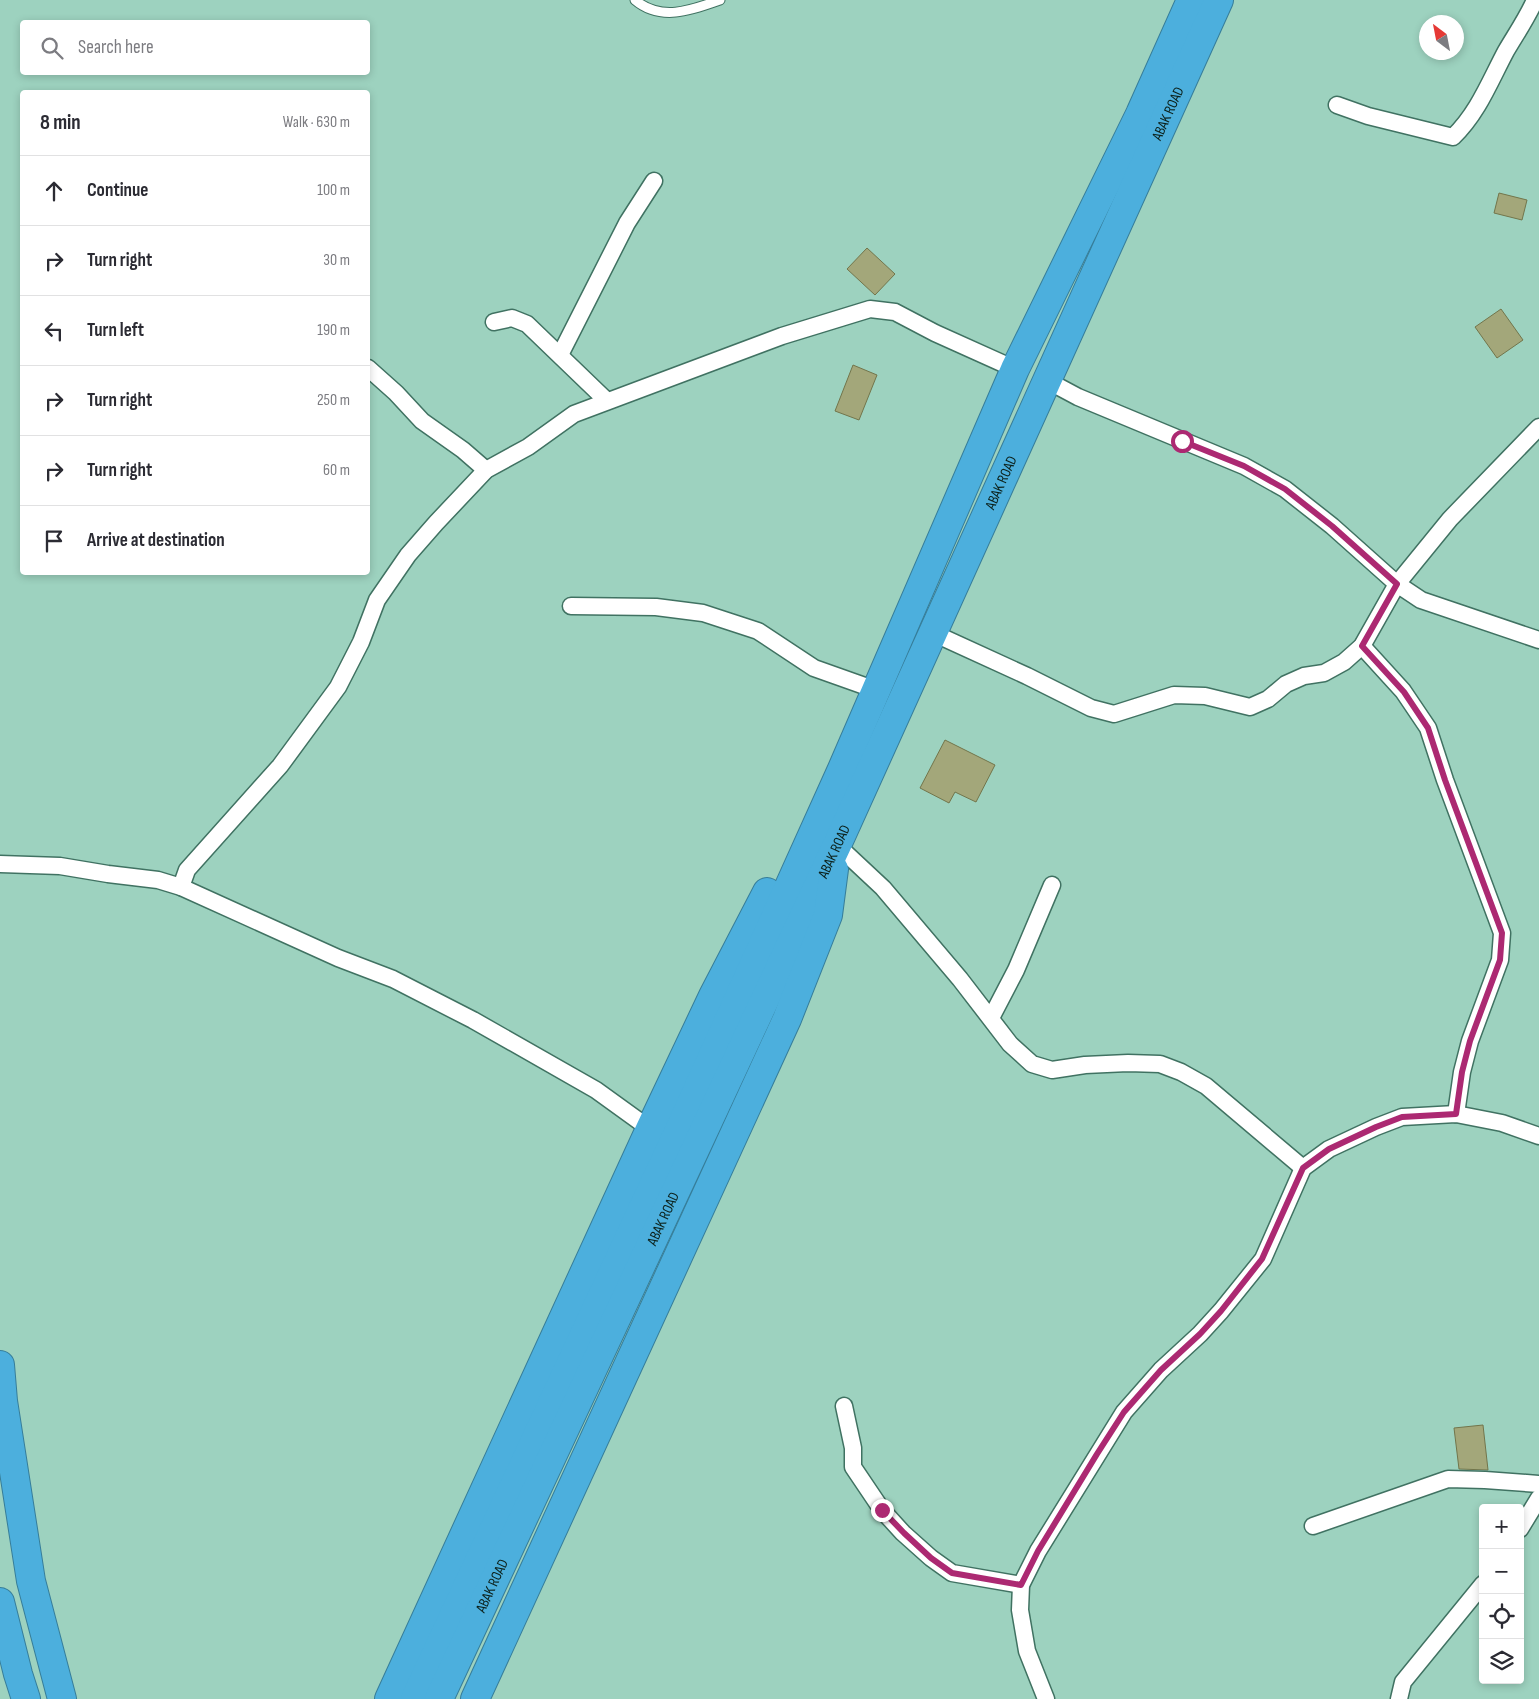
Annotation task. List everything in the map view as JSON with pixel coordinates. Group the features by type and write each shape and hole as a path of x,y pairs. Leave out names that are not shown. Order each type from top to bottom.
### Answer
{"highway":[{"name":"ABAK ROAD","path":"415,1699 676,1135 842,769 1015,369 1140,114 1191,0"},
{"name":"ABAK ROAD","path":"439,1699 836,846 1219,0"},
{"path":"389,1699 650,1129 713,996 769,889 842,769"},
{"path":"475,1699 787,1019 828,914 836,846"},
{"path":"0,1365 2,1401 31,1581 62,1699"},
{"path":"0,1602 26,1699"}],"street":[{"path":"1337,105 1368,116 1453,137 1464,126 1487,90 1535,0"},
{"path":"560,355 627,223 654,181"},
{"path":"180,887 187,870 280,766 338,687 361,642 377,600 408,555 486,470 528,447 574,414 782,336 870,309 895,312 935,333 1015,369"},
{"path":"494,322 512,318 527,324 607,401"},
{"path":"370,370 422,420 463,450 486,470"},
{"path":"1048,381 1078,396 1244,466 1285,489 1332,526 1397,584 1422,600 1539,640"},
{"path":"933,633 1091,708 1114,714 1174,695 1205,696 1250,706 1268,698 1286,684 1304,676 1331,670 1344,662 1362,646 1397,584 1450,520 1539,427"},
{"path":"571,606 656,607 703,613 758,631 814,668 876,690"},
{"path":"1362,646 1404,692 1428,728 1445,780 1502,933 1500,960 1470,1041 1462,1072 1456,1114"},
{"path":"836,846 883,888 991,1018 1010,1044 1032,1064 1052,1070 1085,1065 1160,1064 1181,1072 1206,1086 1303,1168"},
{"path":"0,864 60,866 158,880 180,887 338,958 393,979 473,1020 596,1090 650,1129"},
{"path":"991,1018 1016,970 1052,884"},
{"path":"1046,1699 1027,1651 1020,1610 1021,1585 1038,1551 1124,1412 1161,1370 1200,1334 1221,1311 1262,1259 1303,1168 1329,1149 1402,1117 1456,1114 1502,1124 1539,1136"},
{"path":"844,1406 853,1448 853,1466 882,1510 904,1533 931,1558 952,1573 1021,1585"},
{"path":"1313,1526 1448,1479 1539,1484"},
{"path":"1524,1522 1539,1498"},
{"path":"1399,1699 1403,1682 1479,1589"}],"lane":[{"path":"635,0 641,5 662,13 691,10 720,0"}],"building":[{"path":"1499,193 1527,200 1522,220 1494,213"},
{"path":"867,248 895,274 875,295 847,269"},
{"path":"1501,309 1523,340 1497,358 1475,327"},
{"path":"853,365 877,375 859,420 835,411"},
{"path":"945,740 995,765 976,802 955,792 949,803 920,788"},
{"path":"1483,1425 1488,1470 1459,1469 1454,1428"}],"route":[{"path":"882,1510 931,1558 952,1573 1021,1585 1038,1551 1124,1412 1161,1370 1200,1334 1221,1311 1262,1259 1303,1168 1329,1149 1402,1117 1456,1114 1462,1072 1470,1041 1500,960 1502,933 1445,780 1428,728 1404,692 1362,646 1397,584 1332,526 1285,489 1244,466 1182,441"}]}
